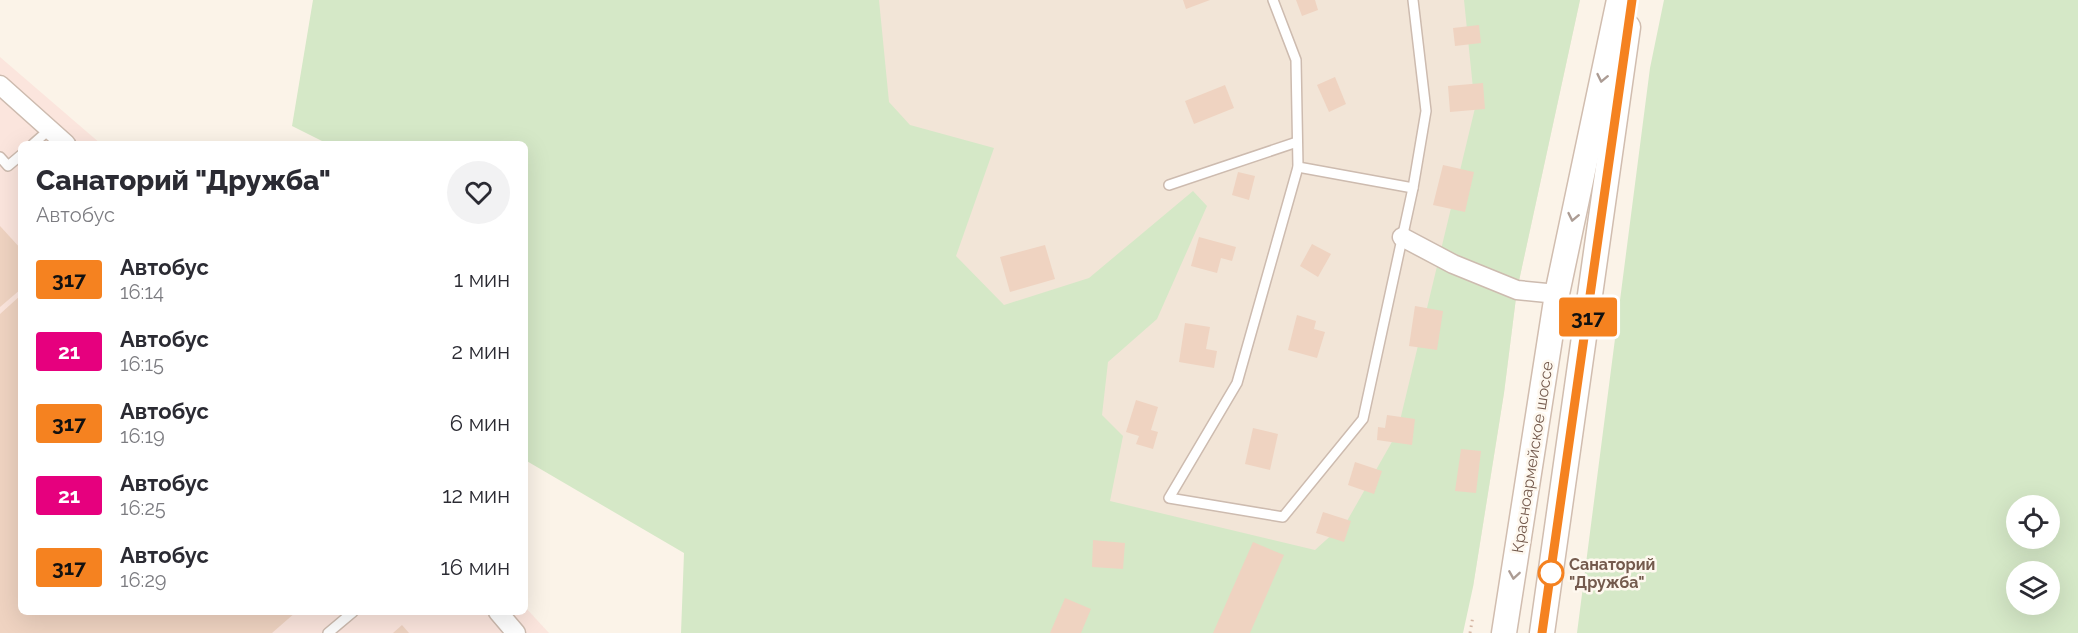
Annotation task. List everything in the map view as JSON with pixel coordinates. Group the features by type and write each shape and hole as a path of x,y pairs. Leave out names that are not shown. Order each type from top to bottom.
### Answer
{"main road":[{"name":"Красноармейское шоссе","path":"1504,633 1557,294 1619,0"},
{"name":"Красноармейское шоссе","path":"1542,633 1632,0"}],"street":[{"path":"0,85 63,141"},
{"path":"1402,237 1453,264 1517,290 1557,294"},
{"path":"501,615 516,633"}],"lane":[{"path":"1273,0 1296,60 1298,167 1237,383 1169,498 1283,517 1363,419 1413,188 1426,111 1413,0"},
{"path":"36,141 50,129"},
{"path":"1169,185 1297,142"},
{"path":"0,157 9,166 18,158"},
{"path":"1298,167 1413,188"},
{"path":"328,633 349,615"}],"path":[{"path":"1470,633 1473,616"}],"shaded area":[{"path":"715,0 1580,0 1517,290 1504,393 1473,587 699,426"},
{"path":"0,57 98,141 18,141 18,615 528,615 528,610 549,633 0,633"}],"green space":[{"path":"313,0 879,0 889,102 910,125 994,148 956,256 1004,305 1089,278 1193,191 1207,206 1157,319 1108,362 1102,415 1123,436 1110,501 1315,550 1347,521 1397,433 1475,108 1464,0 1580,0 1517,290 1504,393 1473,587 1463,633 681,633 684,553 528,462 528,141 322,141 292,126"},
{"path":"1664,0 2078,0 2078,633 1577,633 1650,68"}],"building":[{"path":"1183,0 1210,0 1186,9"},
{"path":"1296,0 1315,0 1318,10 1302,16"},
{"path":"1479,25 1481,43 1455,46 1453,28"},
{"path":"1335,77 1346,104 1329,112 1317,85"},
{"path":"1483,83 1485,109 1450,112 1448,86"},
{"path":"1225,85 1234,108 1194,124 1185,101"},
{"path":"1443,165 1474,172 1465,212 1433,205"},
{"path":"1238,172 1255,176 1249,200 1232,195"},
{"path":"0,226 18,246 18,292 0,307"},
{"path":"1199,237 1236,247 1232,261 1221,258 1217,273 1191,266"},
{"path":"1312,244 1331,254 1318,277 1300,266"},
{"path":"1045,245 1055,279 1010,292 1000,257"},
{"path":"18,298 18,615 293,615 272,633 0,633 0,314"},
{"path":"1415,306 1443,311 1437,350 1409,346"},
{"path":"1297,315 1316,321 1314,329 1325,332 1317,358 1288,350"},
{"path":"1185,323 1210,327 1206,349 1217,351 1214,368 1179,362"},
{"path":"1136,400 1158,407 1151,430 1158,432 1153,449 1136,444 1139,436 1126,432"},
{"path":"1387,415 1415,419 1412,445 1377,440 1378,427 1385,428"},
{"path":"1253,428 1278,434 1270,470 1245,464"},
{"path":"1461,449 1481,451 1476,493 1455,491"},
{"path":"1355,462 1382,471 1374,494 1348,485"},
{"path":"1323,512 1351,521 1344,542 1316,533"},
{"path":"1093,540 1125,543 1123,569 1092,567"},
{"path":"1253,542 1284,555 1250,633 1213,633"},
{"path":"1065,598 1091,609 1081,633 1050,633"},
{"path":"402,625 409,633 393,633"}],"bus line":[{"name":"317","path":"1542,633 1632,0"}],"place":[{"name":"Санаторий \"Дружба\"","path":"1551,573"}]}
